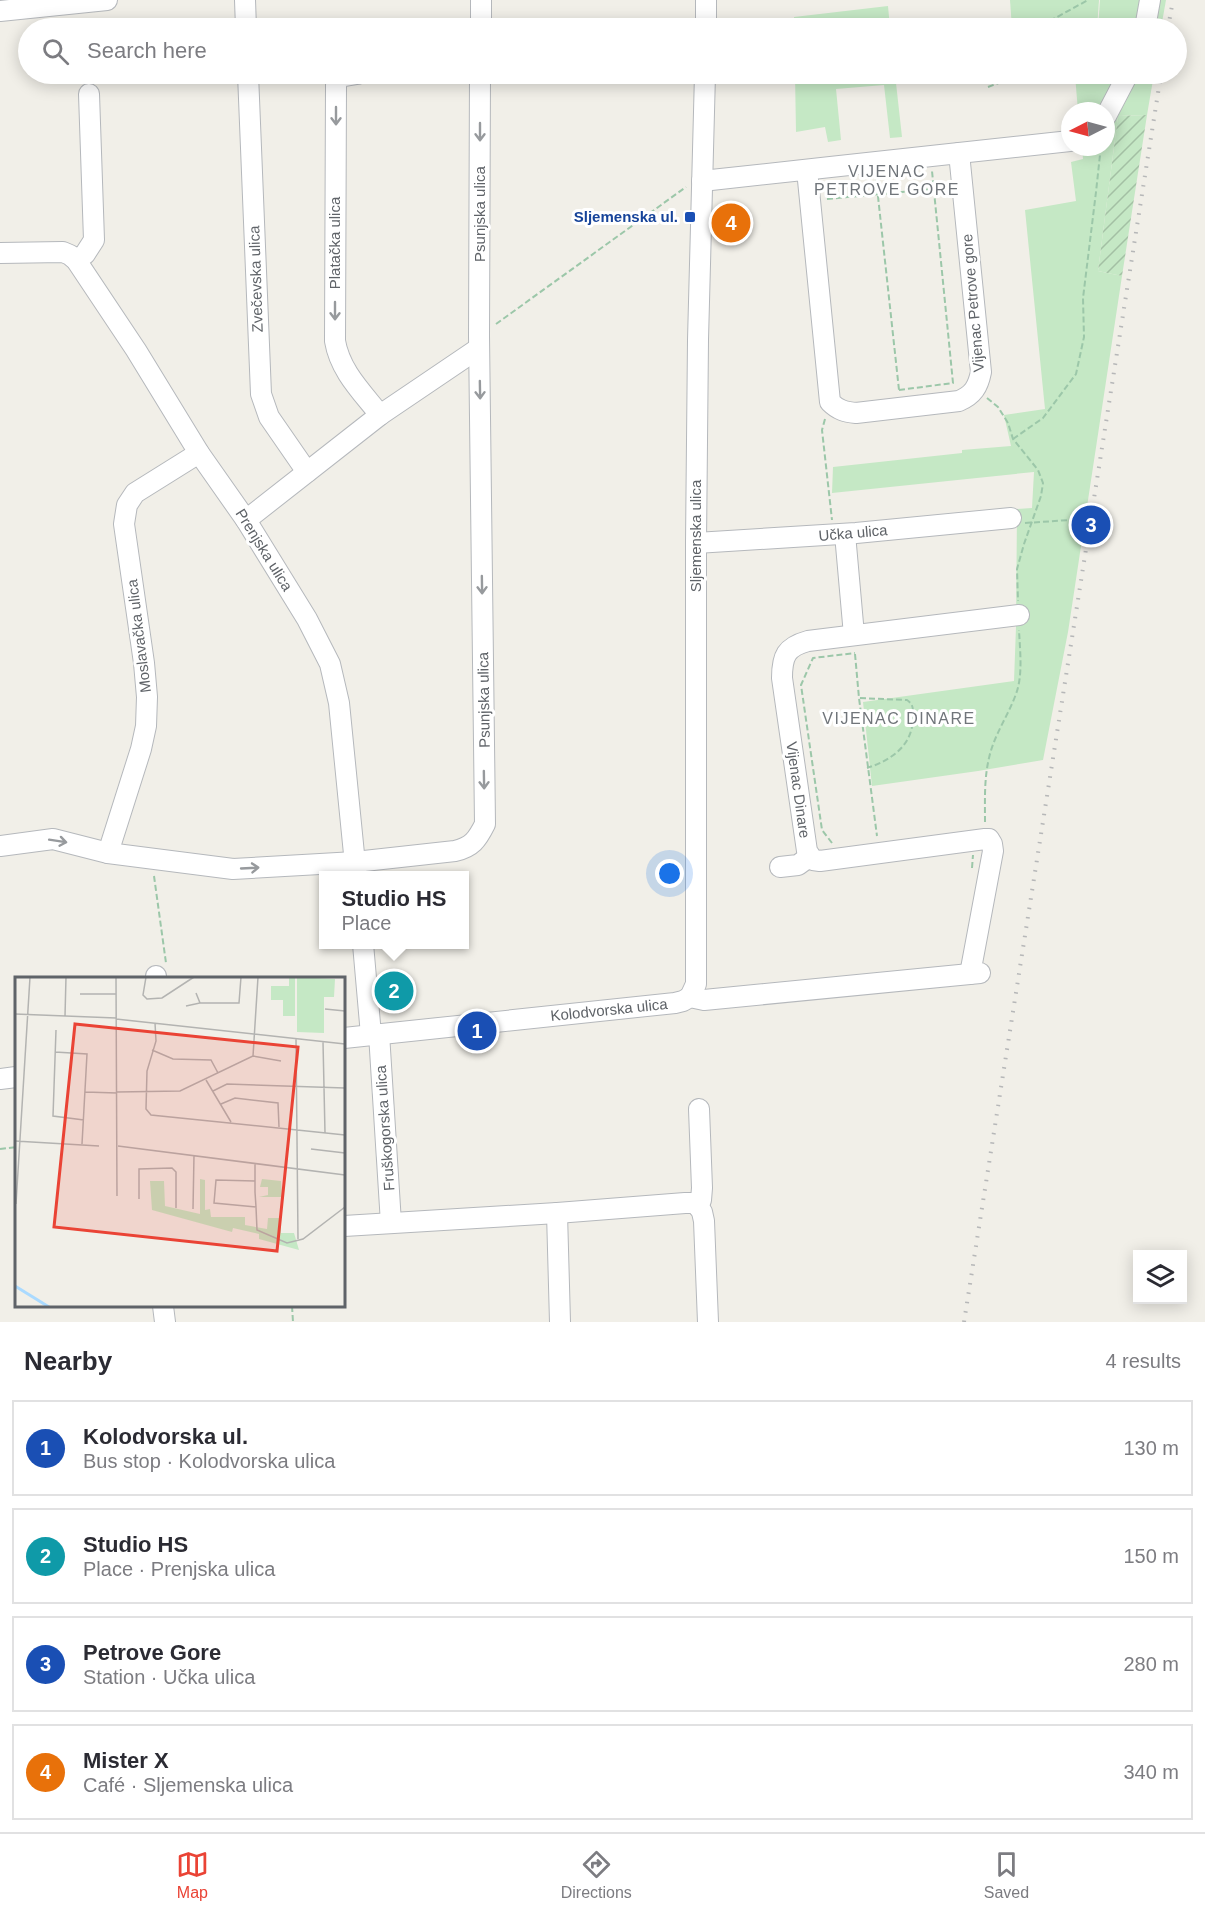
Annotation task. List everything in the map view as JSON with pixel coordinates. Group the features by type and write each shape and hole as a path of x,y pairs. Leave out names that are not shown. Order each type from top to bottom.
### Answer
{"street":[{"path":"0,11 107,0"},
{"path":"245,0 246,18"},
{"path":"481,0 481,18"},
{"path":"706,0 706,18"},
{"path":"1147,18 1150,0"},
{"name":"Zvečevska ulica","path":"248,84 261,394 269,417 308,472"},
{"name":"Platačka ulica","path":"337,84 335,341 337,356 345,371 380,415"},
{"name":"Psunjska ulica","path":"0,846 53,839 108,853 233,869 356,869 455,852 477,841 485,824 479,342 480,84"},
{"name":"Sljemenska ulica","path":"690,997 696,984 698,181 704,84"},
{"path":"1113,102 1123,84"},
{"path":"0,253 63,252 76,260 85,254 94,240 89,94"},
{"path":"698,181 1061,142"},
{"name":"Vijenac Petrove gore","path":"830,402 845,412 856,413 959,401 974,392 981,372 959,153"},
{"path":"807,170 830,402"},
{"name":"Prenjska ulica","path":"76,260 136,350 199,453 246,520 307,619 330,664 339,703 356,869"},
{"path":"246,520 380,415 479,342"},
{"name":"Moslavačka ulica","path":"108,853 141,749 146,726 147,697 144,663 124,524 127,505 135,493 199,453"},
{"name":"Učka ulica","path":"696,543 839,534 1011,518"},
{"path":"839,534 855,644"},
{"name":"Vijenac Dinare","path":"975,974 993,851 992,844 985,839 820,861 809,857 782,667 784,657 790,649 808,641 855,644 1019,615"},
{"path":"780,867 798,865 809,857"},
{"path":"364,949 375,1034"},
{"name":"Kolodvorska ulica","path":"345,1038 675,1003 690,997 704,999 975,974"},
{"name":"Fruškogorska ulica","path":"375,1034 391,1223"},
{"path":"0,1079 15,1077"},
{"path":"698,1206 702,1188 699,1109"},
{"path":"345,1226 693,1203 702,1212 704,1221 708,1322"},
{"path":"556,1213 560,1322"},
{"path":"163,1307 165,1322"}],"path":[{"path":"1055,18 1088,0"},
{"path":"987,87 995,84"},
{"path":"874,162 899,390 953,383 930,156"},
{"path":"1013,439 1043,418 1076,374 1083,337 1083,298 1100,156"},
{"path":"479,342 698,181"},
{"path":"809,201 934,189"},
{"path":"830,402 822,430 839,534"},
{"path":"1011,518 1014,524 1085,519"},
{"path":"832,843 822,830 801,685 813,658 855,644 859,698 879,854"},
{"path":"859,698 907,700 914,707 914,726 906,744 894,756 867,768"},
{"path":"152,859 167,966 156,977"},
{"path":"0,1149 15,1147"},
{"path":"292,1307 293,1322"}],"green space":[{"path":"1010,0 1099,0 1098,18 1011,18"},
{"path":"1100,0 1166,0 1163,18 1099,18"},
{"path":"888,6 889,18 794,18"},
{"path":"795,84 896,84 902,137 890,138 884,85 836,89 841,140 828,142 825,127 796,132"},
{"path":"1076,84 1152,84 1147,115 1118,116 1115,139 1115,102 1077,102"},
{"path":"1147,115 1122,276 1098,271 1113,156 1115,156 1118,116"},
{"path":"1083,156 1113,156 1098,271 1122,276 1068,632 1043,760 872,786 863,702 1014,681 1017,509 1032,508 1034,472 832,493 833,467 1011,446 1004,415 1045,409 1025,210 1076,201 1071,162 1083,159"}],"railway":[{"path":"1170,18 1173,0"},
{"path":"964,1322 1159,84"}],"place":[{"name":"Sljemenska ul.","path":"690,217"},
{"name":"Mister X","path":"731,223"},
{"name":"Petrove Gore","path":"1091,525"},
{"name":"Studio HS","path":"394,991"},
{"name":"Kolodvorska ul.","path":"477,1031"}],"district":[{"name":"VIJENAC PETROVE GORE","path":"887,180"},
{"name":"VIJENAC DINARE","path":"899,718"}]}
